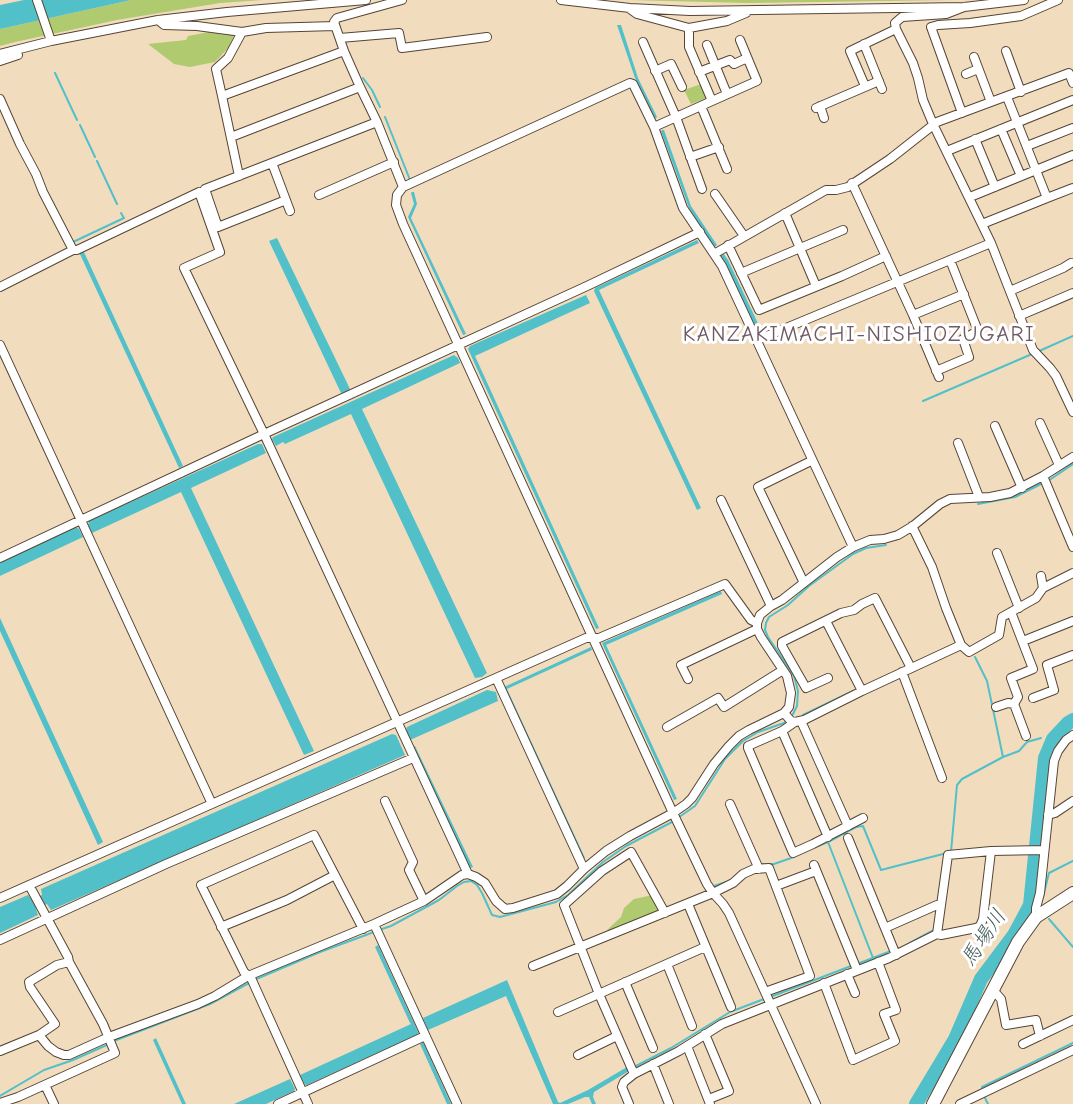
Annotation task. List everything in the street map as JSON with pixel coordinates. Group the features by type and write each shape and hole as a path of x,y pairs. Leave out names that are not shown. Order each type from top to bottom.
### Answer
{"highway":[{"path":"933,1104 1018,942 1036,917 1073,893"}],"street":[{"path":"37,0 51,41"},
{"path":"0,54 51,41 158,20 366,0"},
{"path":"402,0 337,18 334,22 344,51 404,187"},
{"path":"561,0 630,8 690,11 964,7 1024,0"},
{"path":"962,113 932,27 1021,16 1058,0"},
{"path":"964,7 946,14 902,17 895,23 896,29 913,63 923,100 933,124 991,243 1035,352 1056,376 1073,412"},
{"path":"630,8 637,14 689,28 726,21 750,11"},
{"path":"158,20 164,25 197,26 242,32 276,28 335,26"},
{"path":"689,28 689,47 712,101"},
{"path":"865,86 850,51 896,29"},
{"path":"239,176 216,69 228,58 242,32"},
{"path":"340,38 399,33 402,48 487,37"},
{"path":"654,127 757,81 740,40"},
{"path":"0,61 51,41"},
{"path":"643,42 676,117 702,189"},
{"path":"824,118 818,107 865,86 880,85 864,44"},
{"path":"707,45 727,94"},
{"path":"222,96 344,51"},
{"path":"1005,51 1021,92"},
{"path":"974,57 991,102"},
{"path":"699,72 730,60 734,64 747,58"},
{"path":"655,70 671,64 682,87"},
{"path":"966,74 978,69"},
{"path":"714,254 826,190 848,187 890,159 933,124 1069,74 1073,83"},
{"path":"816,1104 729,913 712,893 673,814 403,224 396,205 398,195 404,187 630,83 633,84 654,127 683,208 722,266 853,547"},
{"path":"231,137 360,87"},
{"path":"1007,97 1047,198"},
{"path":"0,99 73,250"},
{"path":"947,151 1073,100"},
{"path":"701,106 727,169"},
{"path":"286,200 218,227 205,189 377,122"},
{"path":"1027,146 1073,128"},
{"path":"1001,129 1021,176"},
{"path":"975,139 995,187"},
{"path":"690,157 718,147"},
{"path":"970,197 1073,156"},
{"path":"319,195 394,162"},
{"path":"272,164 290,211"},
{"path":"852,183 913,315 937,374 969,357 963,339 978,331 950,260"},
{"path":"982,224 1073,188"},
{"path":"0,287 73,250 199,192 220,252 184,268 264,434 468,874"},
{"path":"715,194 744,236"},
{"path":"785,213 816,286"},
{"path":"741,273 843,230"},
{"path":"0,558 700,232"},
{"path":"757,340 991,243"},
{"path":"728,245 759,310 886,256"},
{"path":"1010,291 1071,263"},
{"path":"1019,316 1073,293"},
{"path":"913,315 964,294"},
{"path":"0,345 212,804"},
{"path":"1040,423 1059,465"},
{"path":"995,426 1022,488"},
{"path":"958,443 979,497"},
{"path":"688,679 681,665 757,626 760,615 853,547 870,540 898,535 940,504 950,500 1011,493 1073,457"},
{"path":"804,583 758,487 809,462"},
{"path":"1043,476 1073,547"},
{"path":"721,500 771,606"},
{"path":"912,526 932,567 961,645 969,652 999,634 1002,617 1036,598 1043,588 1073,573"},
{"path":"997,553 1033,669 1011,678 1018,697 1014,704"},
{"path":"1041,576 1043,588"},
{"path":"0,898 586,638 599,638 724,584 757,626 761,637 790,673 806,688 828,678"},
{"path":"848,826 791,718 790,673 782,642 841,613 854,610 875,598 911,668"},
{"path":"826,621 862,691"},
{"path":"1023,641 1073,621"},
{"path":"863,818 793,853 744,741 749,730 791,718 862,691 961,645"},
{"path":"1033,698 1054,690 1047,665 1072,658"},
{"path":"902,672 942,778"},
{"path":"667,727 718,698 724,707 790,673"},
{"path":"496,678 584,869"},
{"path":"996,707 1008,703 1014,704"},
{"path":"1014,704 1026,736"},
{"path":"39,1035 48,1046 64,1055 110,1041 363,929 376,928 424,901 455,879 468,874 485,884 496,902 505,909 557,894 584,869 630,836 673,814 692,798 729,746 782,731 791,718"},
{"path":"782,731 828,837"},
{"path":"1036,917 1054,760 1066,740 1073,735"},
{"path":"0,940 166,864 414,758"},
{"path":"385,801 413,862 409,870 424,901"},
{"path":"1048,815 1073,801"},
{"path":"730,804 759,869"},
{"path":"308,1104 250,979 244,972 201,885 314,835 363,929"},
{"path":"848,838 894,952"},
{"path":"937,934 948,855 1044,850"},
{"path":"767,998 824,983 847,974 855,966 878,962 894,952 937,934 980,926 983,920 991,851"},
{"path":"634,1074 564,905 602,871 631,852 665,913"},
{"path":"533,966 712,893 754,869 769,868 810,976 634,1074 624,1082 622,1087 630,1104"},
{"path":"776,886 815,868 855,966"},
{"path":"221,927 287,900 335,875"},
{"path":"0,1103 115,1053 103,1024 29,885"},
{"path":"687,903 730,1007"},
{"path":"885,928 941,905"},
{"path":"376,928 457,1104"},
{"path":"558,1012 705,947"},
{"path":"0,1051 39,1035 55,1024 30,984 57,965 69,962"},
{"path":"824,983 853,1060 896,1041 884,1014 896,1010 878,962"},
{"path":"667,964 692,1026"},
{"path":"847,974 855,993"},
{"path":"625,982 653,1048"},
{"path":"993,990 1001,999 1006,1025 1036,1020 1040,1036"},
{"path":"1023,1044 1073,1020"},
{"path":"687,1046 710,1102 729,1091 705,1035"},
{"path":"278,1104 426,1036"},
{"path":"578,1054 617,1036"},
{"path":"960,1104 1073,1050"},
{"path":"653,1064 669,1104"},
{"path":"45,1085 54,1104"}],"green space":[{"path":"131,0 263,0 220,3 117,20 0,46 0,29"},
{"path":"628,0 953,0 747,3"},
{"path":"209,32 234,35 229,47 215,62 190,67 174,64 148,44 186,40 188,36"},
{"path":"701,84 707,98 691,104 684,90"},
{"path":"653,895 662,911 608,934 607,930 621,917 624,908 634,899"}],"water":[{"path":"24,0 131,0 0,29 0,5"},
{"path":"617,25 621,25 638,78 656,118 635,78"},
{"path":"662,130 664,130 691,206 717,245 714,247 689,208"},
{"path":"412,192 414,192 417,204 411,218 466,334 463,335 408,217 414,204"},
{"path":"277,238 350,389 346,392 341,393 269,241"},
{"path":"697,240 699,243 599,290 701,508 697,510 594,291 595,288"},
{"path":"83,250 183,466 179,468 79,252"},
{"path":"723,253 763,334 759,335 720,255"},
{"path":"586,295 590,303 475,356 599,628 596,629 468,349 470,346"},
{"path":"454,355 460,363 362,409 487,673 475,678 351,414 285,444 283,442 276,446 272,439"},
{"path":"262,444 266,453 191,488 314,751 304,755 181,492 92,533 88,525 89,521"},
{"path":"76,527 83,537 0,576 0,562"},
{"path":"721,591 722,594 606,645 677,799 674,800 602,643"},
{"path":"0,618 103,842 98,845 0,631"},
{"path":"591,647 592,650 507,689 585,858 583,859 504,687"},
{"path":"487,690 496,692 498,701 410,740 407,727"},
{"path":"392,734 396,735 405,755 51,910 47,904 36,909 38,915 0,933 0,907 28,895 32,900 42,895 41,889"},
{"path":"415,746 473,867 470,868 412,747"},
{"path":"378,945 419,1034 305,1085 300,1075 411,1024 375,947"},
{"path":"507,980 558,1102 588,1090 627,1067 629,1071 594,1092 593,1097 596,1104 592,1104 589,1097 585,1097 568,1104 553,1104 506,996 428,1030 423,1018"},
{"path":"156,1038 186,1104 182,1104 153,1040"},
{"path":"423,1042 451,1104 447,1104 420,1044"},
{"path":"290,1079 294,1091 266,1104 234,1104"}],"waterway":[{"path":"55,73 77,120"},
{"path":"363,78 380,107"},
{"path":"385,117 410,180"},
{"path":"80,125 95,157"},
{"path":"97,161 117,204"},
{"path":"73,242 124,218 121,213"},
{"path":"1037,352 1073,336"},
{"path":"923,401 1032,354"},
{"path":"1048,481 1073,464"},
{"path":"978,504 1015,497 1043,483"},
{"path":"379,930 439,900 464,882 471,881 477,885 492,915 500,917 556,902 568,895 603,862 626,846 672,822 695,806 725,759 743,741 758,732 784,723 797,706 798,691 794,676 765,630 769,617 788,605 809,586 853,554 866,548 886,545"},
{"path":"975,657 987,681 1003,757"},
{"path":"803,715 853,691"},
{"name":"馬場川","path":"916,1104 955,1039 981,979 1014,935 1030,905 1045,758 1053,739 1073,720"},
{"path":"951,852 957,785 962,779 1019,751 1027,742 1041,738"},
{"path":"828,842 856,827 863,826 881,870 943,854"},
{"path":"818,846 828,842 873,958"},
{"path":"762,864 774,864 794,857"},
{"path":"1043,897 1049,873 1073,861"},
{"path":"714,886 726,882"},
{"path":"1049,919 1073,947"},
{"path":"910,943 934,930"},
{"path":"254,980 374,932"},
{"path":"857,964 891,951"},
{"path":"770,997 851,966"},
{"path":"114,1041 210,1004 249,983"},
{"path":"634,1067 671,1048 730,1012 764,999"},
{"path":"982,1087 1073,1043"},
{"path":"0,1096 44,1070 109,1044"},
{"path":"984,1096 988,1104"}],"district":[{"name":"KANZAKIMACHI-NISHIOZUGARI","path":"859,335"}]}
